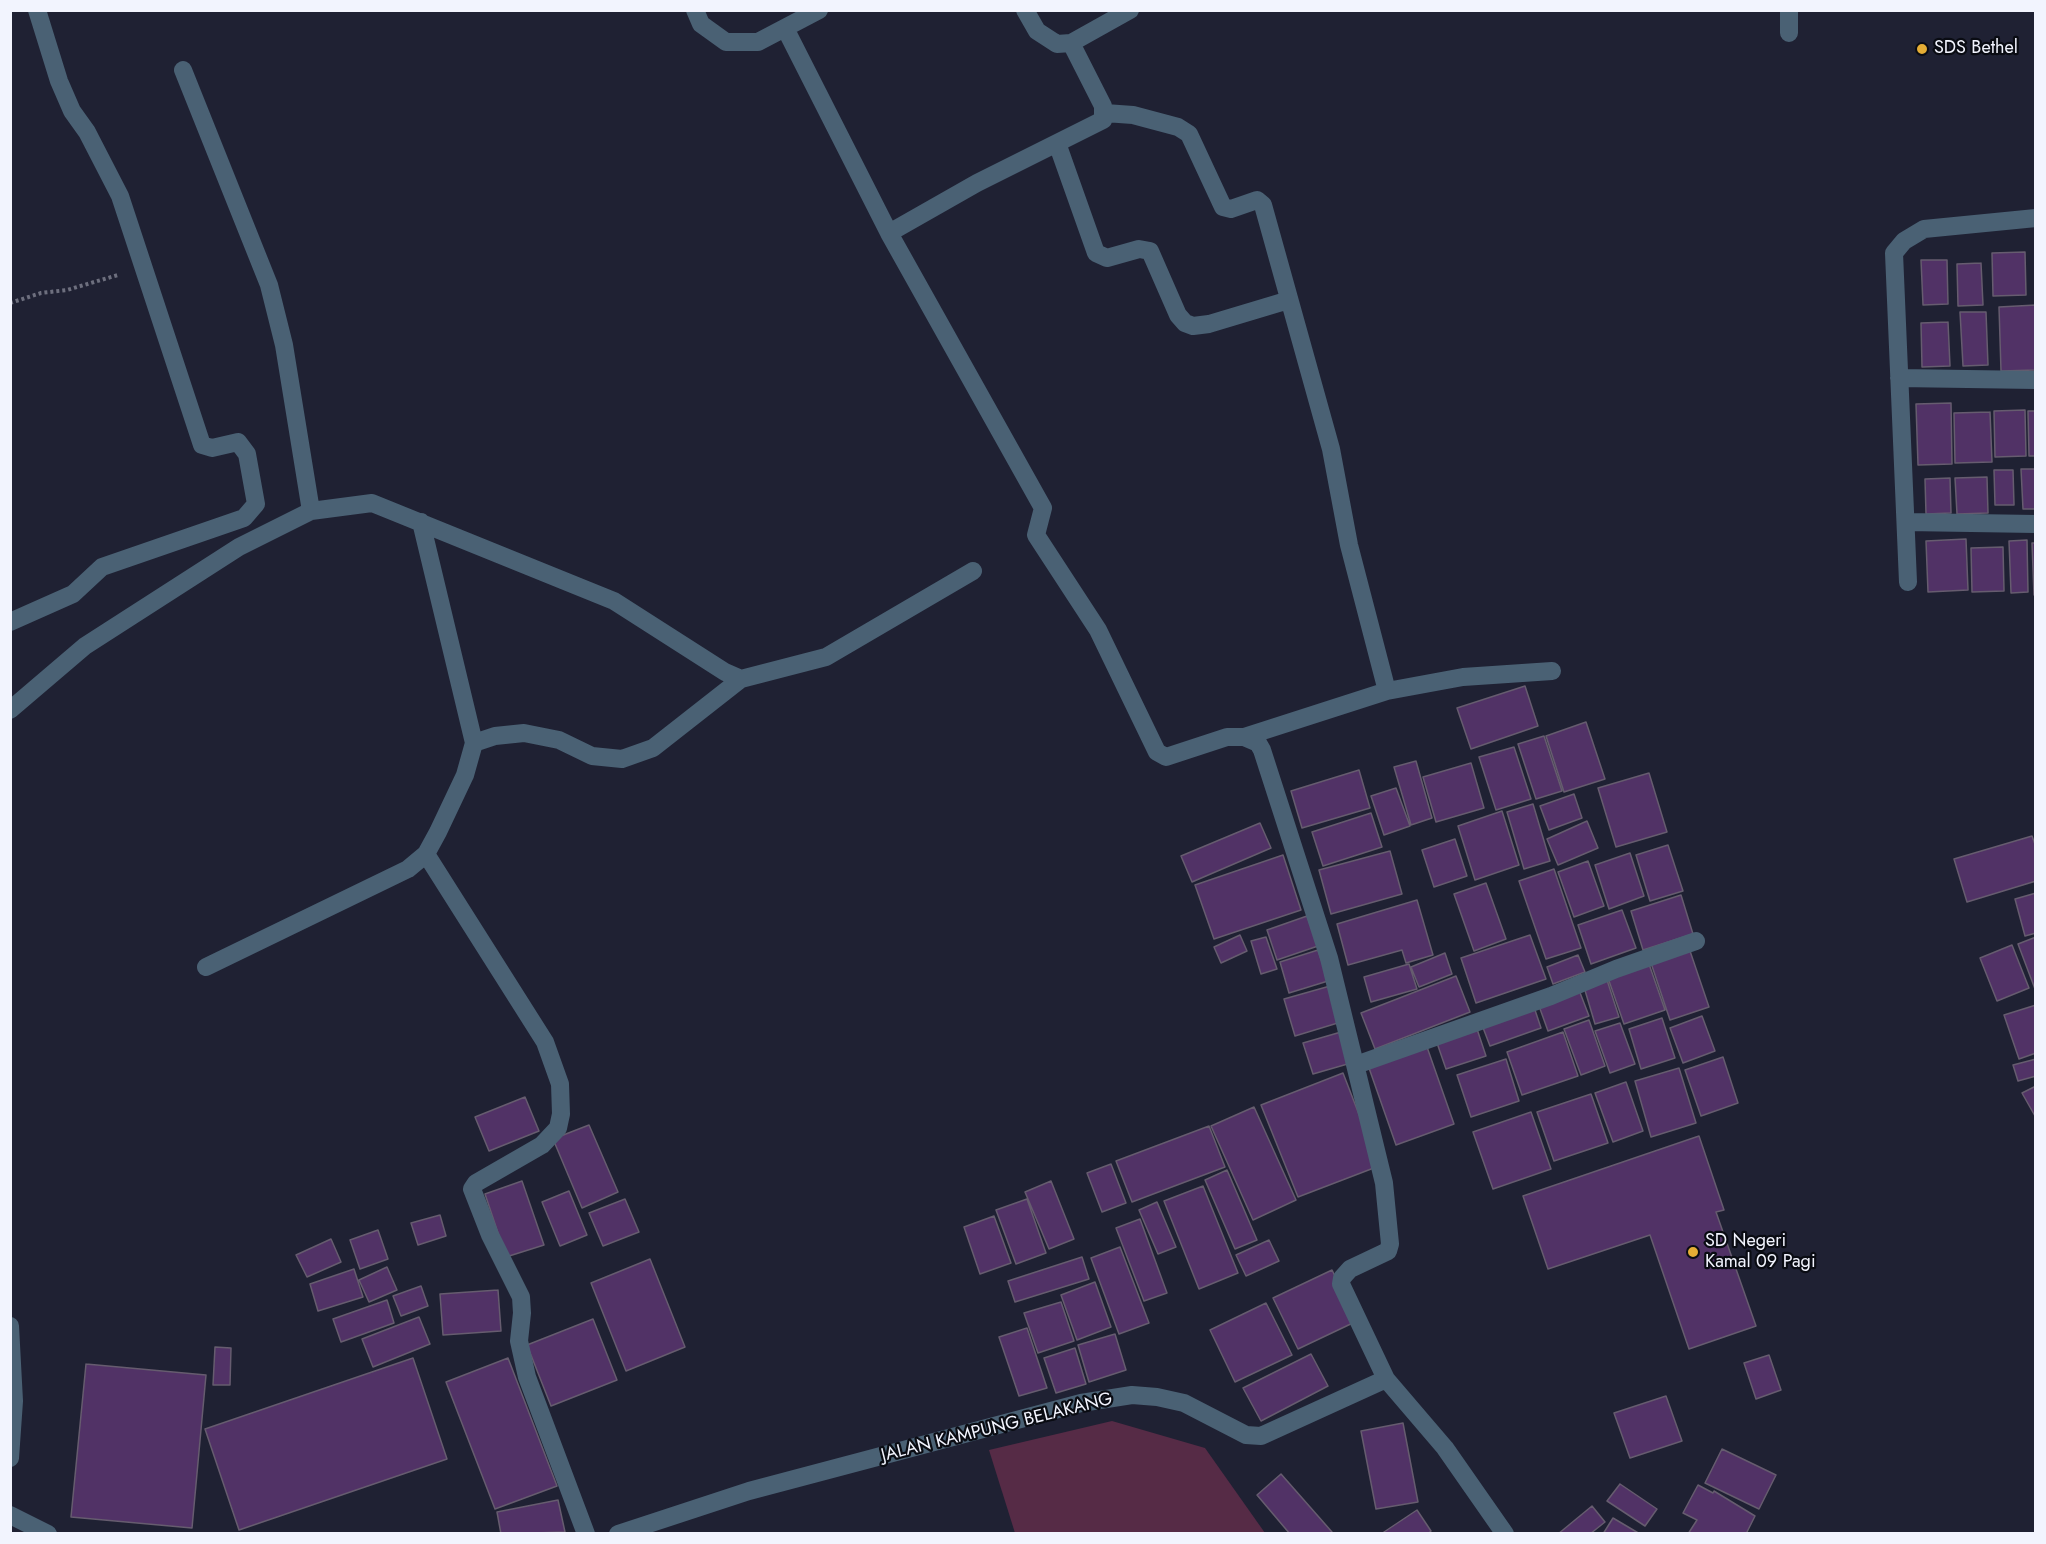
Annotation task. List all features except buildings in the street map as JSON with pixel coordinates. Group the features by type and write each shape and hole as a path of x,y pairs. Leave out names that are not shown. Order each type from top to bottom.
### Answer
{"street":[{"path":"10,622 73,594 102,567 244,518 256,504 247,454 238,442 212,448 202,445 141,268 120,196 87,132 72,111 59,81 37,10"},
{"path":"695,10 701,24 726,42 758,42 819,10"},
{"path":"1025,10 1037,31 1047,40 1057,44 1071,43 1130,10"},
{"path":"1788,33 1789,10"},
{"path":"785,28 889,233 1043,508 1036,535 1098,630 1157,752 1166,757 1227,737 1244,737 1387,691 1463,677 1552,671"},
{"path":"889,233 976,183 1103,120 1105,113 1071,43"},
{"path":"183,70 269,285 284,345 311,511"},
{"path":"1105,113 1132,115 1178,127 1189,134 1223,207 1231,209 1252,201 1260,201 1331,449 1349,545 1387,691"},
{"path":"1057,143 1096,253 1107,258 1139,249 1150,251 1178,315 1185,323 1193,326 1209,324 1289,300"},
{"path":"1908,582 1894,254 1904,241 1924,229 2036,218"},
{"path":"1899,378 2036,380"},
{"path":"10,710 85,646 239,547 311,511 372,503 614,601 741,680"},
{"path":"206,967 408,869 426,854 465,775 474,743 421,522"},
{"path":"1906,522 2036,524"},
{"path":"474,743 495,736 524,732 559,740 592,756 622,759 653,748 741,680 826,657 973,571"},
{"path":"1244,737 1258,743 1262,750 1329,958 1384,1183 1390,1244 1383,1254 1350,1269 1342,1278 1341,1284 1386,1378 1445,1448 1505,1533"},
{"path":"426,854 545,1042 560,1084 561,1114 558,1128 542,1145 476,1183 472,1189 489,1235 521,1297 519,1341 527,1377 586,1533"},
{"path":"1356,1065 1551,996 1617,969 1696,941"},
{"path":"10,1326 14,1401 10,1458"},
{"name":"JALAN KAMPUNG BELAKANG","path":"618,1533 748,1491 1081,1403 1132,1395 1157,1397 1184,1403 1246,1435 1261,1436 1386,1378"},
{"path":"10,1515 48,1533"}],"path":[{"path":"10,303 42,293 67,290 141,268"}],"shaded area":[{"path":"1112,1421 1205,1448 1265,1533 1015,1533 989,1450"}],"place":[{"name":"SDS Bethel","path":"1922,49"},
{"name":"SD Negeri Kamal 09 Pagi","path":"1693,1252"}]}
